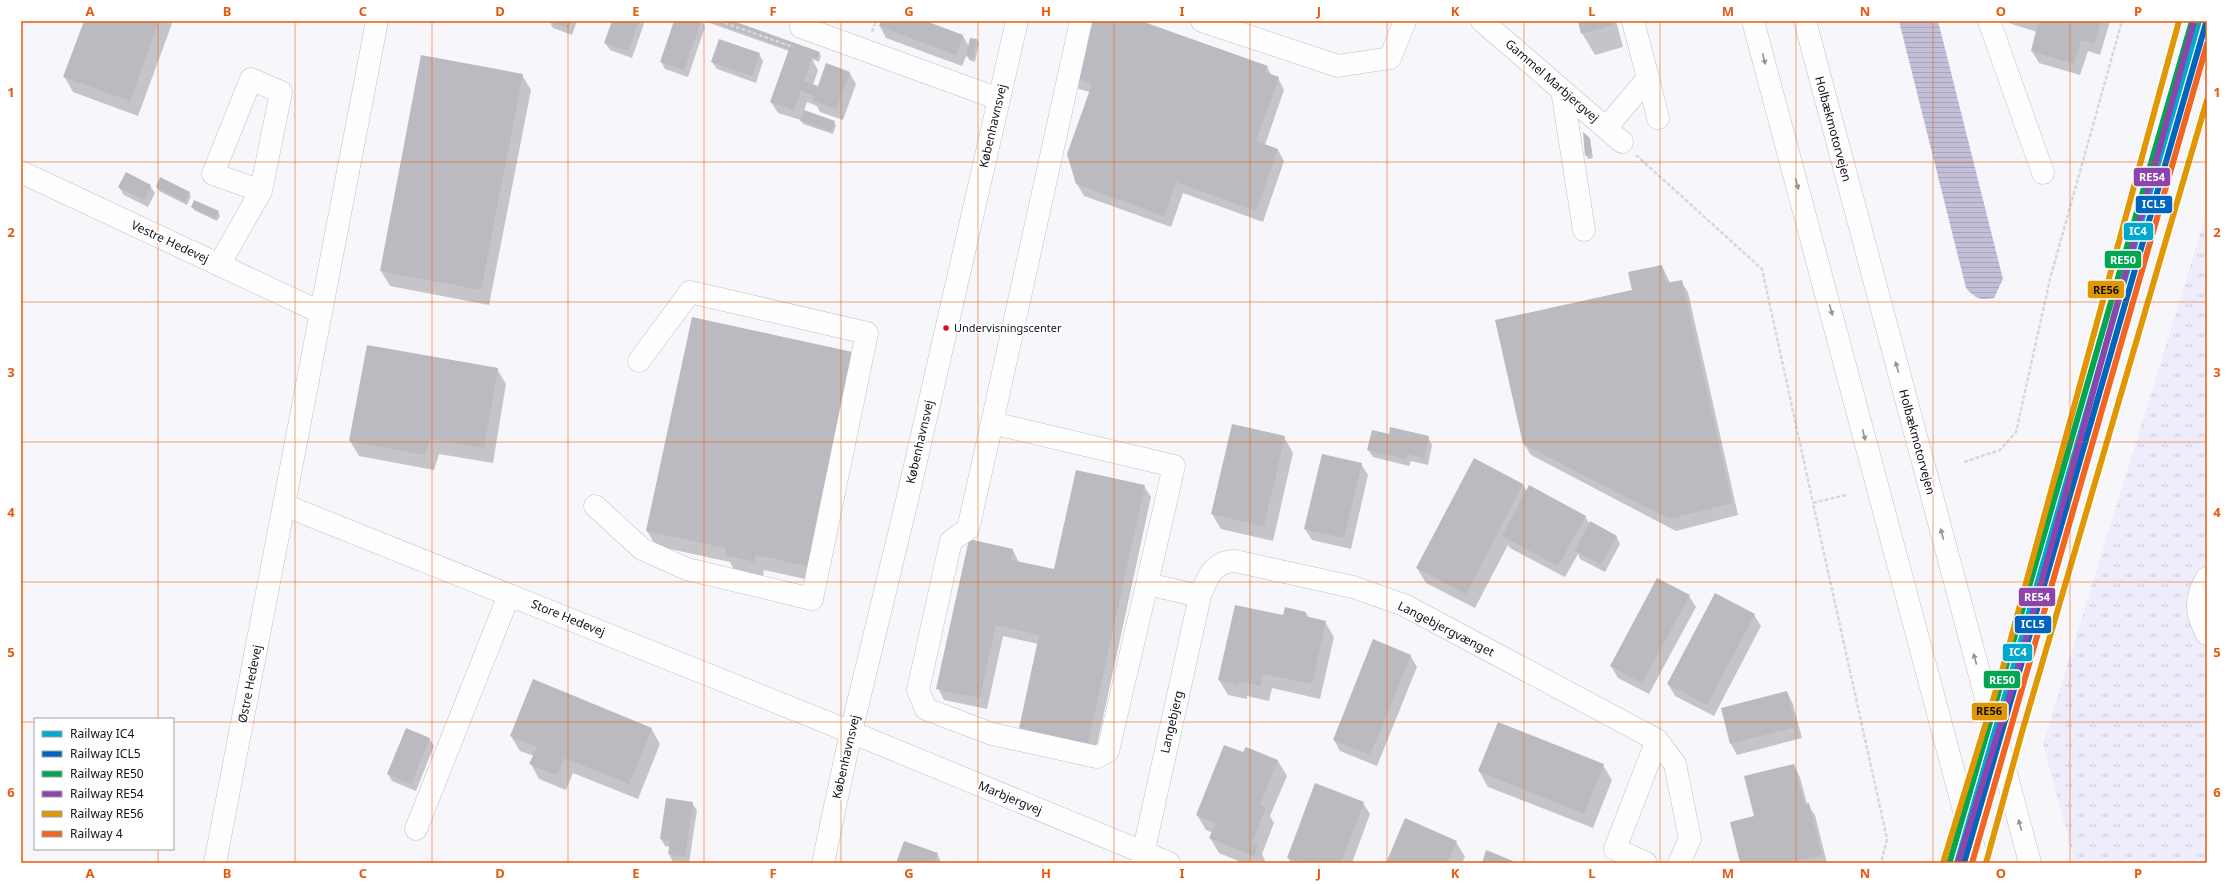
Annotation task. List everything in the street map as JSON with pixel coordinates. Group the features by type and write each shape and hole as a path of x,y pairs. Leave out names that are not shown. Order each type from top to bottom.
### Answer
{"main road":[{"path":"284,505 377,21"},
{"path":"801,21 801,27 999,100"},
{"name":"Københavnsvej","path":"823,863 851,732 1017,21"},
{"path":"992,423 1174,466 1108,751 1097,757 992,734 926,709 918,690 951,541 968,529 1081,21"},
{"path":"1202,21 1338,66 1390,58 1406,21"},
{"name":"Gammel Marbjergvej","path":"1482,21 1622,142"},
{"path":"1633,21 1658,118"},
{"path":"1754,21 1978,863"},
{"name":"Holbækmotorvejen","path":"1805,21 2030,863"},
{"path":"1989,21 2043,173"},
{"path":"1606,128 1648,78"},
{"path":"219,265 261,191 281,92 251,79 213,174 261,191"},
{"path":"1562,90 1584,230"},
{"name":"Vestre Hedevej","path":"21,172 320,312"},
{"path":"595,506 642,549 681,566 812,600 867,333 690,292 640,361"},
{"name":"Store Hedevej","path":"284,505 851,732"},
{"name":"Østre Hedevej","path":"215,863 284,505"},
{"name":"Langebjergvænget","path":"1203,589 1218,564 1235,561 1353,587 1404,605 1657,740 1676,764 1690,839 1679,863"},
{"path":"2207,578 2198,593 2199,620 2207,634"},
{"path":"1147,584 1203,589"},
{"name":"Langebjerg","path":"1142,858 1203,589"},
{"path":"416,829 508,594"},
{"name":"Marbjergvej","path":"851,732 1142,858 1169,863"},
{"path":"1646,863 1615,849 1657,740"}],"path":[{"path":"1964,462 2000,450 2016,432 2050,279 2122,21"},
{"path":"1622,142 1762,269 1887,839 1881,863"},
{"path":"1813,503 1846,495"}],"green space":[{"path":"2207,212 2207,863 2075,863 2043,744"}],"water":[{"path":"1899,21 1938,21 2003,279 1994,298 1978,298 1966,288"}],"building":[{"path":"84,21 159,21 130,101 63,77"},
{"path":"550,21 571,21 568,28"},
{"path":"612,21 639,21 628,51 604,43"},
{"path":"674,21 701,21 684,70 660,62"},
{"path":"711,21 733,21 820,52 817,59"},
{"path":"881,21 926,21 963,35 956,55 879,26"},
{"path":"1091,21 1141,21 1268,66 1265,72 1279,77 1256,141 1278,149 1256,211 1176,182 1164,216 1076,184 1067,154 1092,84 1071,77"},
{"path":"1578,21 1611,21 1612,25 1581,34"},
{"path":"2032,21 2101,21 2094,44 2081,40 2074,64 2031,51 2038,23"},
{"path":"970,38 977,39 973,59 966,56"},
{"path":"719,39 760,53 752,76 711,62"},
{"path":"789,49 812,58 804,81 818,86 826,63 850,72 836,109 813,101 814,96 801,91 794,110 770,102"},
{"path":"421,55 523,74 481,290 380,271"},
{"path":"804,110 835,121 831,131 800,121"},
{"path":"1583,132 1590,138 1592,155 1585,156"},
{"path":"126,172 151,185 144,200 118,187"},
{"path":"160,177 190,192 185,202 156,187"},
{"path":"194,200 219,211 215,219 191,207"},
{"path":"1662,265 1666,283 1682,280 1732,503 1669,519 1523,444 1495,320 1632,290 1628,272"},
{"path":"692,317 857,353 811,567 756,555 754,562 725,555 726,548 646,531"},
{"path":"367,345 498,368 484,448 430,439 425,455 349,441"},
{"path":"1232,424 1285,436 1264,526 1211,514"},
{"path":"1390,427 1429,436 1424,458 1407,454 1405,459 1367,450 1372,430 1389,434"},
{"path":"1322,454 1362,463 1344,538 1304,529"},
{"path":"1474,458 1523,484 1466,594 1416,568"},
{"path":"1076,470 1145,485 1087,748 1018,733 1039,635 996,625 980,698 936,689 969,539 1013,549 1011,560 1054,569"},
{"path":"1529,485 1586,516 1558,566 1502,536"},
{"path":"1590,521 1617,536 1601,565 1575,551"},
{"path":"1657,578 1690,595 1642,683 1610,666"},
{"path":"1715,593 1755,614 1707,705 1667,684"},
{"path":"1235,605 1283,615 1285,607 1306,612 1305,616 1326,621 1312,684 1263,674 1260,686 1239,681 1238,685 1218,680"},
{"path":"1373,639 1411,655 1370,755 1333,740"},
{"path":"533,679 652,728 629,784 564,758 557,775 529,764 537,747 510,736"},
{"path":"1787,691 1796,727 1730,744 1721,708"},
{"path":"1498,722 1604,764 1584,814 1478,771"},
{"path":"406,728 430,738 411,784 387,774"},
{"path":"1224,745 1243,752 1246,747 1278,760 1260,805 1266,807 1252,843 1258,845 1254,856 1209,838 1216,823 1196,815"},
{"path":"1794,764 1804,804 1809,803 1822,855 1789,863 1740,863 1730,822 1754,816 1744,776"},
{"path":"1315,783 1364,802 1341,863 1300,863 1287,858"},
{"path":"666,798 693,802 685,857 668,854 670,841 660,839"},
{"path":"1405,818 1457,841 1447,863 1386,863"},
{"path":"904,841 938,853 934,863 896,863"},
{"path":"1486,850 1518,863 1482,863"}],"rail line":[{"name":"RE56","path":"1943,863 2004,664 2179,21"},
{"name":"RE50","path":"1950,861 2192,21"},
{"name":"IC4","path":"1957,863 2199,21"},
{"name":"ICL5","path":"1964,863 2206,23"},
{"name":"RE54","path":"1958,863 2018,668 2193,25"},
{"name":"4","path":"1972,863 2207,44"},
{"name":"RE56","path":"1986,863 2022,732 2207,100"}],"place":[{"name":"Undervisningscenter","path":"946,328"}]}
